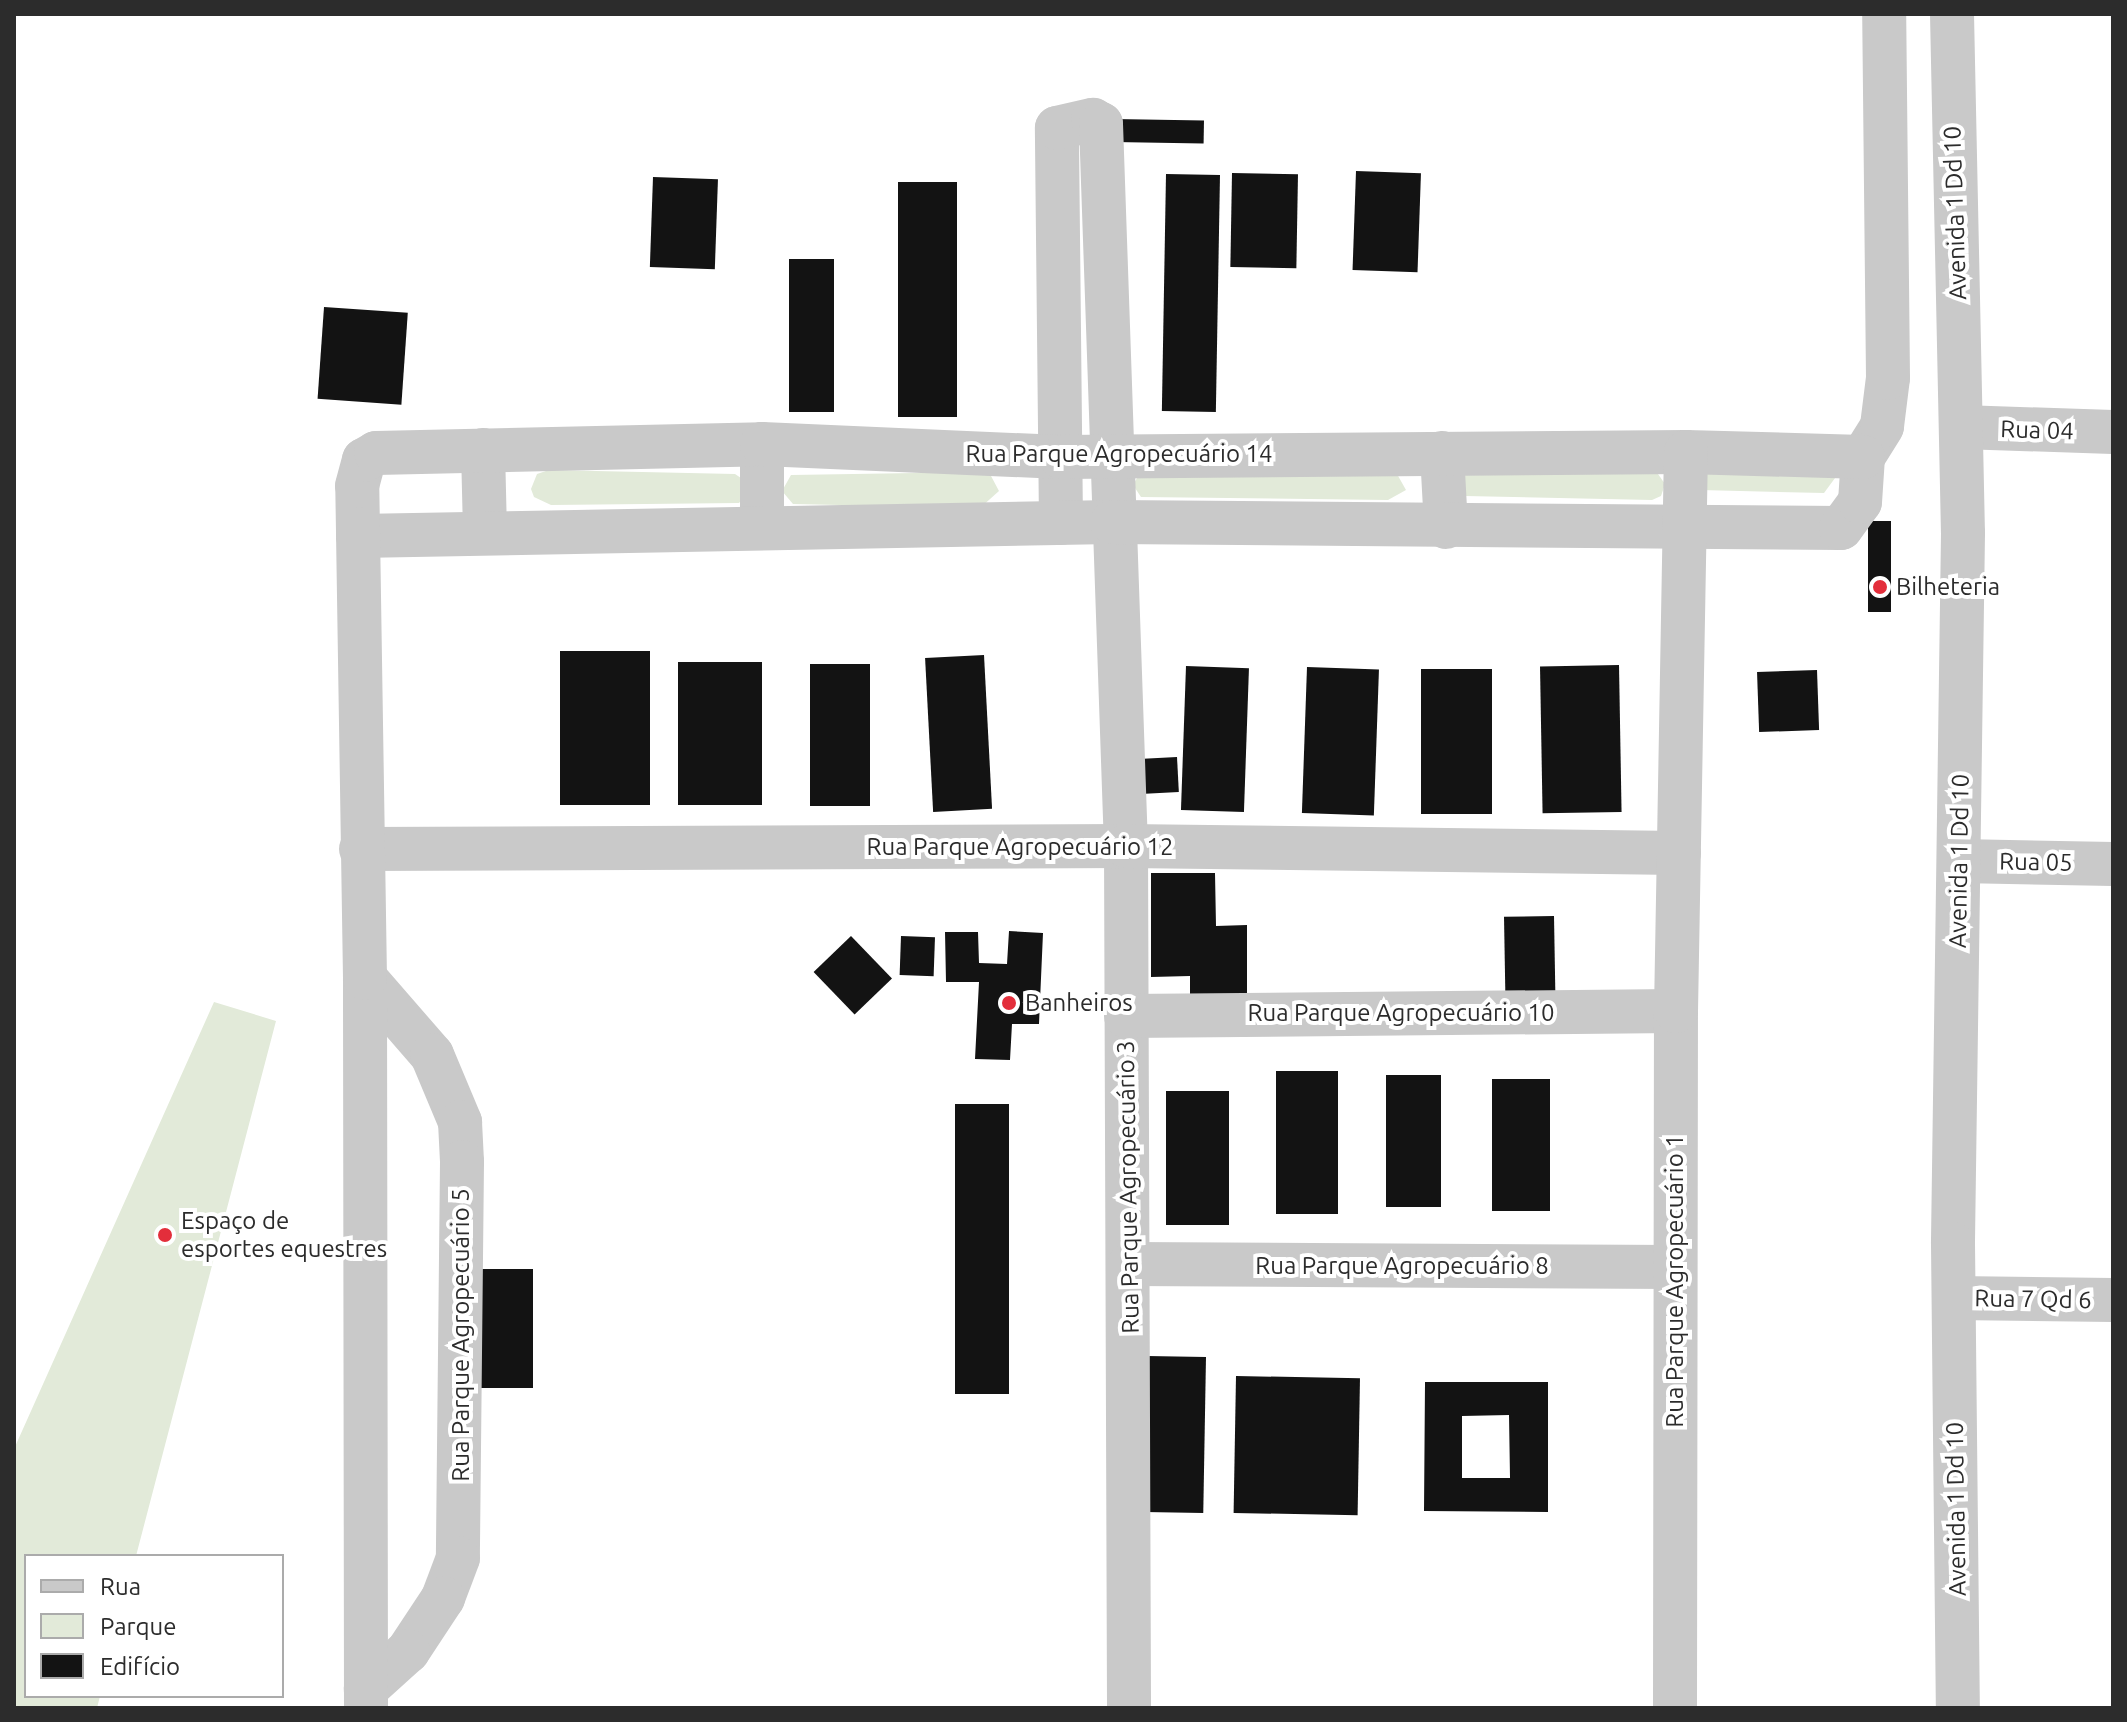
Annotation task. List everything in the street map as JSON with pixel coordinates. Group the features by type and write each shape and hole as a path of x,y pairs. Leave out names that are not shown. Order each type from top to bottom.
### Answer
{"street":[{"path":"366,1698 365,978 358,536 485,530 1112,522 1835,530 1851,521 1859,508 1863,457 1882,426 1888,378 1884,14"},
{"name":"Avenida 1 Dd 10","path":"1952,14 1961,427 1954,1298 1958,1708"},
{"name":"Rua Parque Agropecuário 3","path":"1057,268 1057,128 1077,121 1101,124 1112,522 1126,846 1130,1264 1129,1708"},
{"path":"1061,523 1057,268 1106,264"},
{"name":"Rua 04","path":"1961,427 2113,432"},
{"path":"762,444 762,527"},
{"name":"Rua Parque Agropecuário 14","path":"358,536 359,466 376,453 762,444 1061,457 1686,452 1863,457"},
{"path":"483,450 485,530"},
{"name":"Rua Parque Agropecuário 1","path":"1675,1708 1676,1011 1686,452"},
{"path":"1442,453 1446,527"},
{"name":"Rua Parque Agropecuário 12","path":"361,849 1126,846 1679,853"},
{"name":"Rua 05","path":"1959,861 2113,864"},
{"name":"Rua Parque Agropecuário 5","path":"365,978 432,1055 460,1122 462,1162 458,1558 443,1598 408,1651 366,1698"},
{"name":"Rua Parque Agropecuário 10","path":"1126,1016 1676,1011"},
{"name":"Rua Parque Agropecuário 8","path":"1130,1264 1675,1267"},
{"name":"Rua 7 Qd 6","path":"1954,1298 2113,1300"}],"green space":[{"path":"549,470 735,474 744,480 745,496 739,503 551,505 534,497 531,489 537,474"},
{"path":"1463,471 1658,474 1665,484 1661,496 1652,500 1465,496"},
{"path":"978,472 991,476 999,491 980,508 793,504 782,491 791,475"},
{"path":"1397,474 1406,490 1388,500 1141,497 1133,485 1137,478"},
{"path":"1693,474 1838,474 1824,493 1700,490"},
{"name":"Espaço de esportes equestres","path":"214,1002 276,1021 137,1554 24,1554 24,1698 100,1698 97,1708 14,1708 14,1449"}],"building":[{"path":"1114,119 1204,121 1204,144 1114,142"},
{"path":"1356,171 1421,173 1418,272 1353,270"},
{"path":"1232,173 1298,174 1296,268 1230,267"},
{"path":"1166,174 1220,175 1216,412 1162,411"},
{"path":"653,177 718,179 715,269 650,267"},
{"path":"898,182 957,182 957,417 898,417"},
{"path":"789,259 834,259 834,412 789,412"},
{"path":"324,307 408,313 401,405 318,399"},
{"name":"Bilheteria","path":"1868,521 1891,521 1891,612 1868,612"},
{"path":"560,651 650,651 650,805 560,805"},
{"path":"984,655 992,809 933,812 925,658"},
{"path":"678,662 762,662 762,805 678,805"},
{"path":"810,664 870,664 870,806 810,806"},
{"path":"1619,665 1622,812 1543,813 1540,666"},
{"path":"1186,666 1249,668 1244,812 1181,810"},
{"path":"1307,667 1379,670 1374,815 1302,813"},
{"path":"1421,669 1492,669 1492,814 1421,814"},
{"path":"1817,670 1819,730 1759,732 1757,672"},
{"path":"1177,757 1179,792 1131,794 1129,760"},
{"path":"1151,873 1215,873 1216,926 1247,925 1247,999 1190,1000 1190,976 1151,977"},
{"path":"1554,916 1555,999 1505,1000 1504,917"},
{"name":"Banheiros","path":"1009,931 1043,933 1039,1024 1012,1024 1010,1060 975,1059 979,982 946,982 945,932 978,932 979,963 1007,964"},
{"path":"851,936 892,978 855,1015 814,972"},
{"path":"901,936 935,937 934,976 900,975"},
{"path":"1276,1071 1338,1071 1338,1214 1276,1214"},
{"path":"1386,1075 1441,1075 1441,1207 1386,1207"},
{"path":"1492,1079 1550,1079 1550,1211 1492,1211"},
{"path":"1166,1091 1229,1091 1229,1225 1166,1225"},
{"path":"955,1104 1009,1104 1009,1394 955,1394"},
{"path":"471,1269 533,1269 533,1388 471,1388"},
{"path":"1147,1356 1206,1357 1203,1513 1144,1512"},
{"path":"1236,1376 1360,1378 1358,1515 1234,1513"},
{"path":"1425,1382 1548,1382 1548,1512 1424,1511","holes":["1509,1415 1510,1478 1462,1478 1462,1416"]}],"place":[{"name":"Bilheteria","path":"1880,587"},
{"name":"Banheiros","path":"1009,1003"},
{"name":"Espaço de esportes equestres","path":"165,1235"}]}
